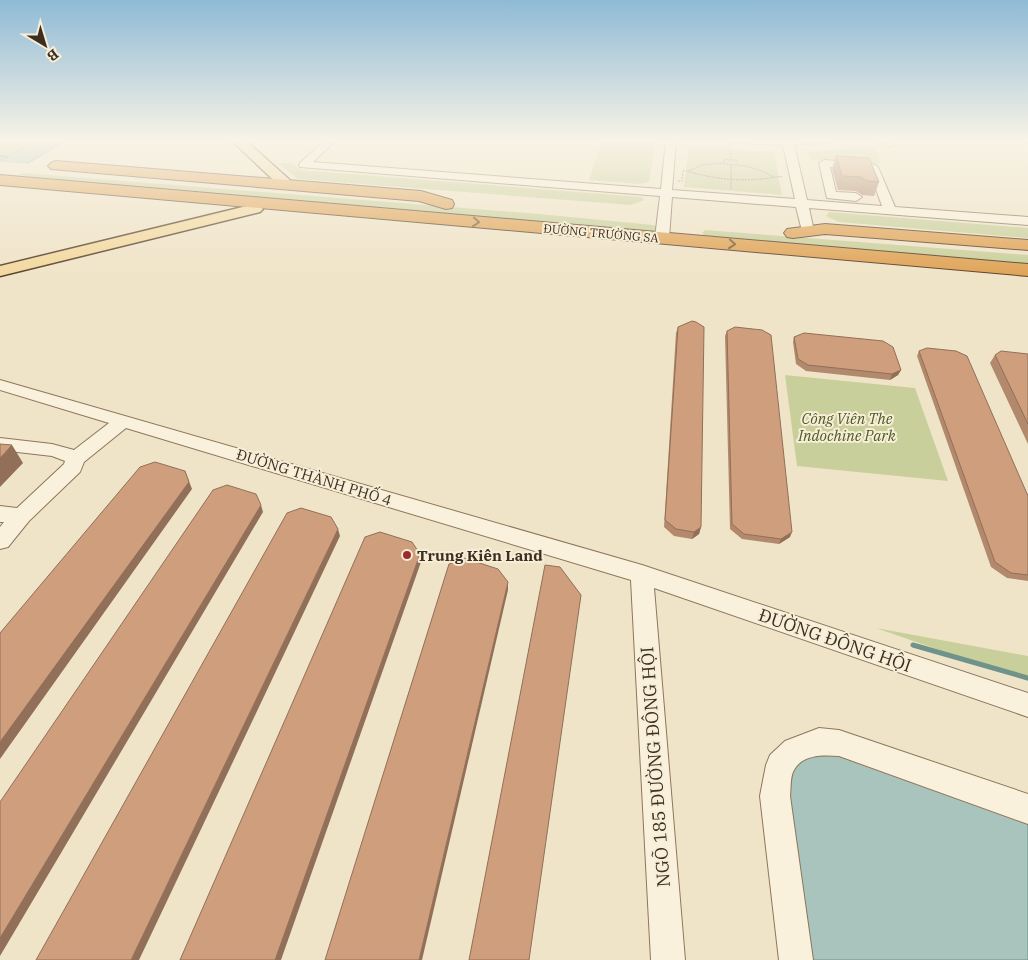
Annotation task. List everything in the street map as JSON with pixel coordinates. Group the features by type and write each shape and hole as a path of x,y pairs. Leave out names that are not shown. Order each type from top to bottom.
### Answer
{"highway":[{"name":"ĐƯỜNG TRƯỜNG SA","path":"57,185 255,209 394,221 427,218"},
{"name":"ĐƯỜNG TRƯỜNG SA","path":"73,185 427,218 800,232 1028,278"},
{"name":"ĐƯỜNG TRƯỜNG SA","path":"232,185 633,220 823,259 880,249 1028,246"},
{"name":"ĐƯỜNG TRƯỜNG SA","path":"287,185 421,196 446,204"},
{"name":"ĐƯỜNG TRƯỜNG SA","path":"880,249 1028,252"},
{"name":"ĐƯỜNG TRƯỜNG SA","path":"880,249 1028,270"}],"main road":[{"path":"0,271 255,209"}],"street":[{"path":"595,185 665,193 802,203 888,205"},
{"path":"666,185 665,193 671,227"},
{"path":"798,185 802,203 800,232"},
{"path":"829,185 832,195 888,205 1028,221"},
{"path":"880,185 888,205"},
{"name":"ĐƯỜNG THÀNH PHỐ 4","path":"0,385 635,572"},
{"path":"0,541 22,516 73,467 75,459 124,421"},
{"path":"0,444 62,452 72,455 75,459"},
{"path":"0,514 22,516"},
{"name":"ĐƯỜNG ĐÔNG HỘI","path":"635,572 1028,704"},
{"name":"NGÕ 185 ĐƯỜNG ĐÔNG HỘI","path":"635,572 668,960"},
{"path":"796,960 776,796 780,765 795,750 818,741 839,743 1028,809"}],"path":[{"path":"731,185 731,198"}],"green space":[{"path":"110,185 172,185 539,214 653,225 661,228 655,232 243,199"},
{"path":"372,185 487,185 641,197 644,200 631,205"},
{"path":"684,185 780,185 782,195 684,187"},
{"path":"829,212 1028,228 1028,238 839,222 826,216"},
{"path":"705,230 1028,255 1028,266 706,236 702,233"},
{"name":"Công Viên The Indochine Park","path":"785,375 915,388 948,481 797,466"},
{"path":"876,628 1028,656 1028,681"}],"water":[{"path":"819,741 1028,809 1028,960 796,960 775,796 795,750"}],"building":[{"path":"692,321 704,327 701,527 694,532 676,529 665,520 678,327"},
{"path":"735,327 762,330 771,335 792,532 781,539 744,534 732,524 727,331"},
{"path":"804,333 883,341 893,347 901,370 892,374 808,365 798,359 794,337"},
{"path":"927,348 956,351 967,356 1028,496 1028,575 1011,573 995,562 919,351"},
{"path":"1001,351 1028,354 1028,424 995,355"},
{"path":"0,444 12,445 0,458"},
{"path":"155,462 185,471 189,482 0,742 0,633 140,467"},
{"path":"227,485 256,494 261,505 0,938 0,802 213,490"},
{"path":"301,508 331,517 338,529 131,960 36,960 287,513"},
{"path":"380,532 412,542 420,554 275,960 180,960 365,537"},
{"path":"464,558 498,569 508,582 419,960 325,960 449,564"},
{"path":"545,565 560,567 581,595 529,960 469,960"}],"waterway":[{"path":"913,645 1028,678"}],"place":[{"name":"Trung Kiên Land","path":"407,555"}]}
